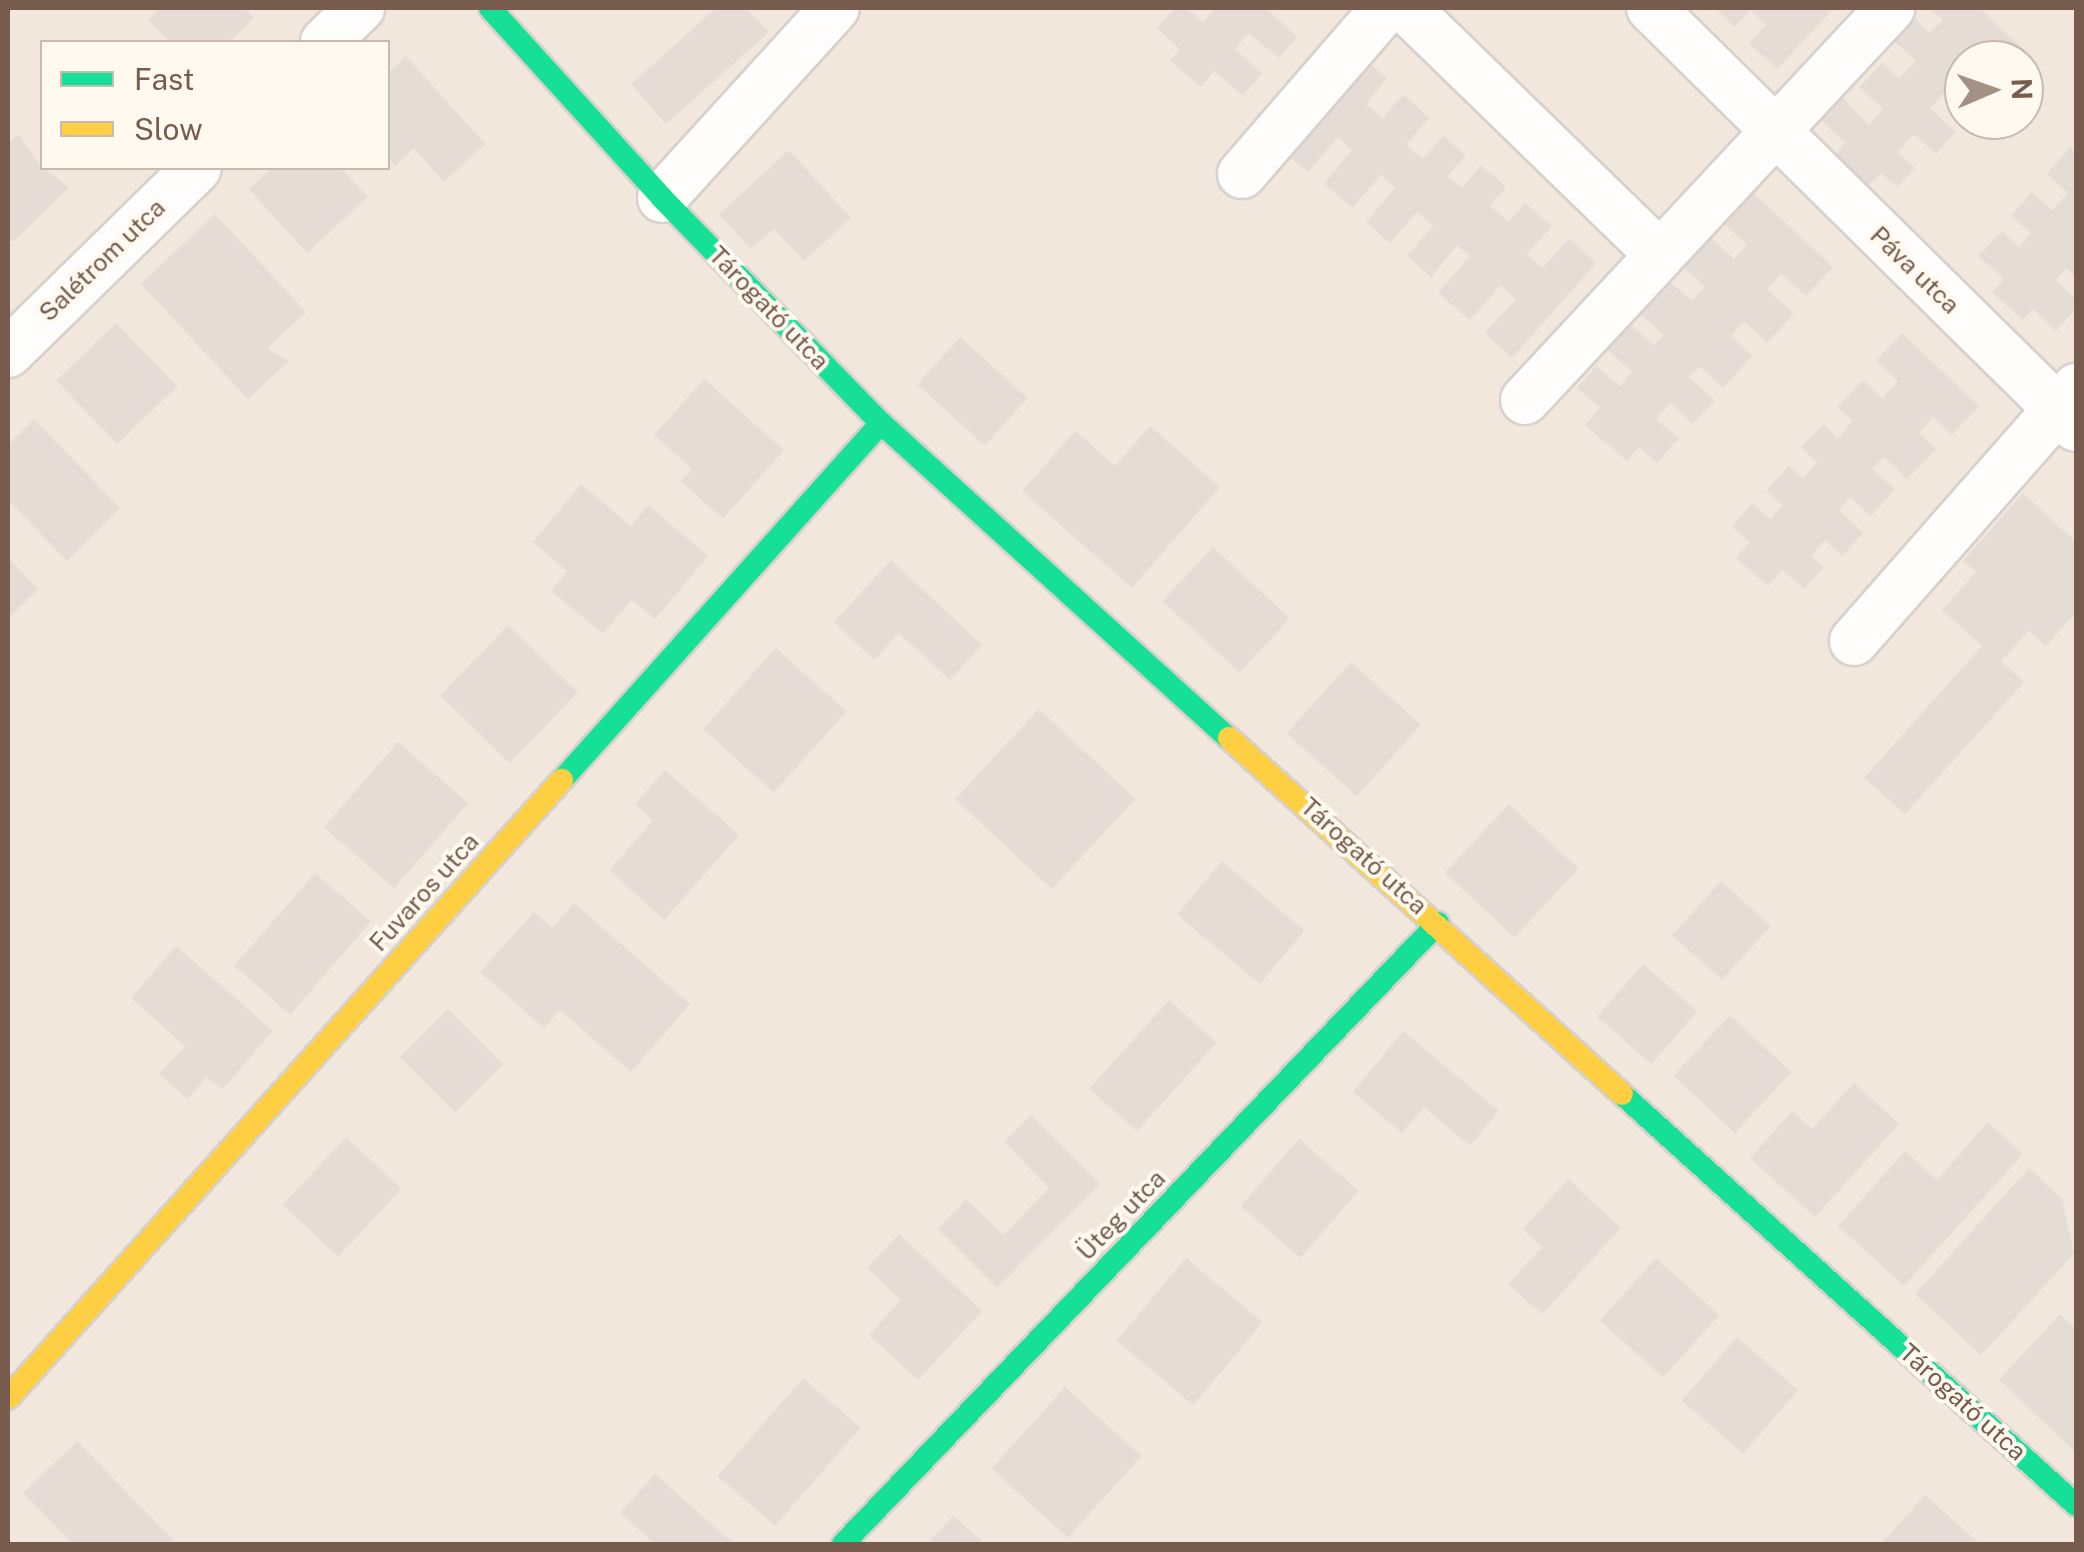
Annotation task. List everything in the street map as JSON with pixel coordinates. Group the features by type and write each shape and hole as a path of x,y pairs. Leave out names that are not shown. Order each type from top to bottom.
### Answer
{"street":[{"path":"327,40 360,8"},
{"name":"Tárogató utca","path":"490,8 662,198 881,423 2076,1504"},
{"path":"662,198 834,8"},
{"path":"1242,174 1386,8"},
{"path":"1406,8 1660,256"},
{"name":"Páva utca","path":"1651,8 1772,132 2070,408 1854,641"},
{"path":"1525,400 1890,8"},
{"name":"Salétrom utca","path":"8,354 195,170"},
{"name":"Fuvaros utca","path":"8,1398 881,423"},
{"name":"Üteg utca","path":"843,1544 1438,923"}],"shaded area":[{"path":"8,8 2076,8 2076,1544 8,1544"}],"building":[{"path":"161,8 244,8 254,18 231,40 167,40 148,20"},
{"path":"716,8 746,8 769,32 666,124 631,84"},
{"path":"1175,8 1186,8 1203,22 1215,8 1266,8 1297,37 1279,58 1248,33 1235,49 1262,73 1243,96 1214,71 1201,87 1170,61 1180,49 1157,28"},
{"path":"1715,8 1834,8 1777,69 1749,43 1766,25 1751,10 1734,27"},
{"path":"1930,8 1979,8 2013,40 1944,40 1944,93 1930,109 1944,121 1944,140 1949,140 1936,154 1914,134 1898,152 1915,168 1897,187 1881,173 1868,186 1835,155 1845,143 1821,120 1843,98 1869,125 1883,109 1859,87 1882,63 1899,78 1916,61 1894,41 1916,18 1929,33 1943,20"},
{"path":"1360,55 1387,78 1366,104 1383,118 1403,94 1429,118 1406,145 1423,159 1443,136 1466,155 1448,176 1462,188 1481,165 1506,187 1490,206 1509,222 1525,203 1552,226 1527,254 1542,268 1570,238 1596,263 1512,358 1485,333 1516,299 1501,285 1470,320 1438,293 1470,256 1457,245 1431,277 1407,256 1433,226 1417,212 1390,243 1366,222 1395,188 1381,175 1352,208 1324,184 1352,150 1338,137 1308,172 1281,150"},
{"path":"406,56 485,144 444,182 414,148 395,166 390,160 390,71"},
{"path":"18,134 40,170 69,187 13,242 8,236 8,144"},
{"path":"2070,147 2076,153 2076,277 2066,268 2056,280 2076,299 2076,308 2056,331 2033,309 2023,320 1992,292 2004,279 1978,256 2002,231 2019,247 2031,233 2011,216 2032,192 2052,210 2068,193 2047,174"},
{"path":"789,150 851,218 804,261 774,229 751,249 719,214"},
{"path":"270,170 342,170 368,197 307,253 249,189"},
{"path":"1746,186 1833,267 1806,296 1781,274 1767,289 1794,314 1767,343 1744,321 1731,336 1752,356 1723,388 1699,366 1689,377 1715,401 1693,424 1670,403 1656,419 1679,438 1657,463 1639,447 1627,461 1585,425 1600,408 1577,388 1596,366 1620,386 1632,372 1606,348 1628,322 1654,345 1664,335 1638,312 1667,279 1692,301 1705,287 1681,265 1708,235 1734,259 1747,245 1717,217"},
{"path":"215,214 306,312 267,348 289,361 248,399 141,284"},
{"path":"116,323 177,386 117,444 56,381"},
{"path":"1902,333 1979,406 1952,435 1933,417 1919,433 1936,449 1907,479 1884,457 1872,469 1895,489 1871,516 1850,497 1839,510 1863,533 1842,556 1825,540 1811,556 1824,567 1804,589 1782,570 1768,586 1736,558 1750,542 1732,527 1752,503 1770,519 1782,505 1766,491 1789,465 1803,478 1817,462 1801,447 1823,424 1838,438 1853,421 1837,407 1863,380 1882,398 1898,381 1876,361"},
{"path":"960,337 1028,398 985,445 917,385"},
{"path":"704,379 784,450 723,519 681,481 692,469 654,435"},
{"path":"34,419 120,508 67,561 8,500 8,445"},
{"path":"1150,426 1220,487 1132,588 1022,491 1075,431 1115,466"},
{"path":"581,484 631,526 648,505 708,556 655,619 632,600 603,634 551,591 567,571 533,542"},
{"path":"2023,493 2076,542 2076,612 2046,646 2029,631 2001,661 2024,682 1905,814 1864,778 1982,646 1942,610 1976,572 1963,561"},
{"path":"1213,547 1290,619 1239,673 1163,601"},
{"path":"8,558 38,589 8,619"},
{"path":"891,560 982,645 950,680 899,633 874,660 834,622"},
{"path":"508,625 578,692 510,763 440,695"},
{"path":"776,648 847,712 774,793 703,729"},
{"path":"1351,662 1421,725 1357,796 1287,733"},
{"path":"1039,709 1136,799 1052,889 955,799"},
{"path":"398,742 468,803 394,888 324,827"},
{"path":"665,770 739,835 664,920 609,870 653,821 635,804"},
{"path":"1509,804 1578,869 1514,938 1445,873"},
{"path":"1222,861 1305,930 1260,984 1177,915"},
{"path":"315,873 371,922 290,1014 234,966"},
{"path":"1721,881 1771,926 1722,980 1672,935"},
{"path":"574,903 690,1004 631,1072 560,1010 544,1028 480,972 534,912 552,928"},
{"path":"176,946 273,1031 222,1090 207,1077 187,1099 159,1074 185,1046 131,998"},
{"path":"1643,964 1697,1011 1651,1064 1597,1017"},
{"path":"1169,1000 1217,1043 1137,1131 1089,1088"},
{"path":"448,1009 503,1064 455,1112 400,1057"},
{"path":"1730,1015 1791,1072 1735,1133 1673,1076"},
{"path":"1403,1031 1499,1111 1470,1146 1424,1107 1402,1133 1353,1092"},
{"path":"1854,1083 1899,1124 1815,1217 1750,1158 1792,1111 1812,1129"},
{"path":"1031,1115 1100,1184 997,1288 938,1229 966,1199 1003,1235 1049,1188 1004,1142"},
{"path":"1988,1122 2023,1154 1904,1286 1838,1226 1905,1151 1937,1180"},
{"path":"346,1137 402,1189 338,1257 283,1205"},
{"path":"1299,1139 1359,1191 1300,1258 1241,1206"},
{"path":"2029,1168 2062,1199 2074,1254 1981,1355 1915,1294"},
{"path":"1568,1179 1621,1228 1542,1314 1508,1284 1542,1247 1523,1229"},
{"path":"899,1234 982,1311 918,1380 869,1335 901,1300 867,1268"},
{"path":"1186,1258 1263,1322 1193,1405 1117,1341"},
{"path":"1656,1258 1719,1315 1663,1377 1600,1320"},
{"path":"2060,1314 2076,1329 2074,1451 1999,1380"},
{"path":"1737,1337 1798,1390 1743,1454 1682,1400"},
{"path":"803,1378 860,1428 775,1526 718,1476"},
{"path":"1065,1387 1142,1456 1068,1538 991,1469"},
{"path":"77,1441 177,1544 73,1544 23,1493"},
{"path":"655,1474 734,1544 655,1544 620,1513"},
{"path":"1925,1495 1980,1544 1881,1544"},
{"path":"953,1516 985,1544 927,1544"}],"traffic: fast":[{"path":"490,8 662,198 881,423 1229,738"},
{"path":"562,780 881,423"},
{"path":"843,1544 1438,923"},
{"path":"1622,1094 2076,1505"}],"traffic: slow":[{"path":"1229,738 1622,1094"},
{"path":"8,1398 562,780"}]}
